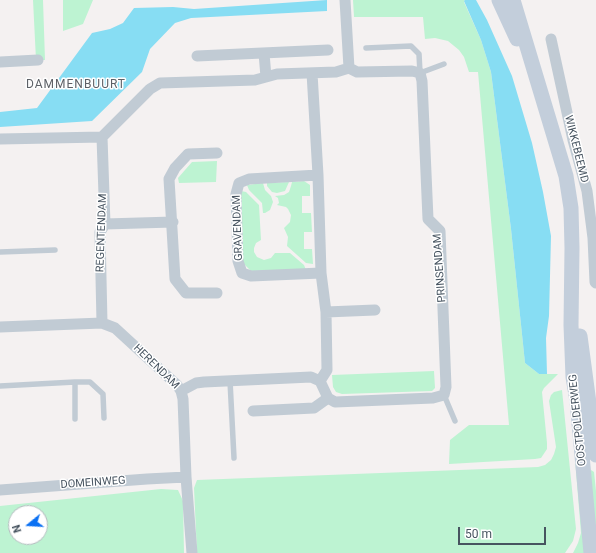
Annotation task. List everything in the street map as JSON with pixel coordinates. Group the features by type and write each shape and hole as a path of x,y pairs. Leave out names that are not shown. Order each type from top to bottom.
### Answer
{"street":[{"path":"345,0 349,68"},
{"name":"OOSTPOLDERWEG","path":"499,0 515,36 531,64"},
{"name":"OOSTPOLDERWEG","path":"513,0 531,64 566,176 571,208 571,288 596,455"},
{"name":"WIKKEBEEMD","path":"551,39 573,140 591,190 596,283"},
{"path":"197,56 328,50"},
{"path":"264,53 266,77"},
{"path":"0,62 38,60"},
{"path":"0,139 102,137 150,89 160,83 255,80 277,74 336,72 349,68 357,72 412,71 420,73"},
{"path":"312,73 318,175 321,273 326,312 327,370 320,381"},
{"name":"PRINSENDAM","path":"420,73 422,81 428,218 440,230 446,387 444,395"},
{"name":"REGENTENDAM","path":"102,137 105,224 100,232 102,323"},
{"path":"217,153 188,154 175,168 169,179 173,222 175,279 186,292 217,293"},
{"name":"GRAVENDAM","path":"318,175 249,179 239,183 236,194 238,261 242,273 251,276 321,273"},
{"path":"105,224 173,222"},
{"path":"326,312 375,310"},
{"name":"HERENDAM","path":"0,327 102,323 115,328 177,385 181,391 183,399 186,477 192,553"},
{"name":"OOSTPOLDERWEG","path":"585,375 576,400 591,553"},
{"path":"181,391 196,383 311,377 320,381 328,398 335,402 434,398 444,395"},
{"path":"253,411 314,408 328,398"},
{"name":"DOMEINWEG","path":"0,490 186,477"}],"lane":[{"name":"PRINSENDAM","path":"366,48 411,46 420,54 420,73"},
{"path":"420,73 444,64"},
{"path":"0,252 55,250"},
{"path":"230,381 234,458"},
{"path":"75,382 75,419"},
{"path":"0,386 90,382 104,394 104,418"},
{"name":"PRINSENDAM","path":"444,395 455,421"}],"green space":[{"path":"33,0 43,0 45,60 36,60"},
{"path":"63,0 93,0 83,24 63,31"},
{"path":"353,0 465,0 464,2 481,40 491,72 511,229 525,363 539,374 558,374 542,392 547,449 541,458 449,464 450,440 469,425 509,425 478,72 469,72 464,57 459,50 448,41 435,38 425,39 423,17 354,17"},
{"path":"217,161 216,182 179,183 178,178 192,162"},
{"path":"304,181 310,185 310,196 302,196 302,213 311,213 312,232 304,232 304,249 312,249 313,264 306,263 287,246 288,237 284,228 290,222 291,215 286,207 277,205 279,203 278,198 275,196 284,195 289,192 292,182"},
{"path":"289,182 285,191 277,193 272,192 267,186 267,183"},
{"path":"263,183 265,190 271,196 273,202 270,210 265,213 263,213 262,203 249,190 247,185"},
{"path":"241,191 246,192 259,205 261,240 256,243 254,248 254,252 257,257 264,260 271,258 275,253 290,253 304,265 306,270 252,272 243,263"},
{"path":"434,371 435,388 432,391 342,394 336,392 333,387 332,375"},
{"path":"562,390 576,529 573,541 565,553 197,553 194,488 197,480 538,467 545,465 551,460 554,454 556,447 549,401 554,392"},
{"path":"575,459 578,459 585,553 573,553 581,533"},
{"path":"591,470 594,472 596,491 596,536 589,473"},
{"path":"161,489 178,490 183,501 184,553 0,553 0,506 8,505 8,545 48,545 48,505 9,505"}],"water":[{"path":"327,0 327,11 191,18 175,23 150,49 142,72 92,121 0,127 0,112 37,108 92,33 110,29 123,23 134,8 173,7 194,9"},
{"path":"476,0 487,20 512,76 532,143 543,192 551,236 549,316 546,338 547,374 539,374 525,363 511,229 491,72 481,40 464,1"}],"district":[{"name":"DAMMENBUURT","path":"76,85"}]}
